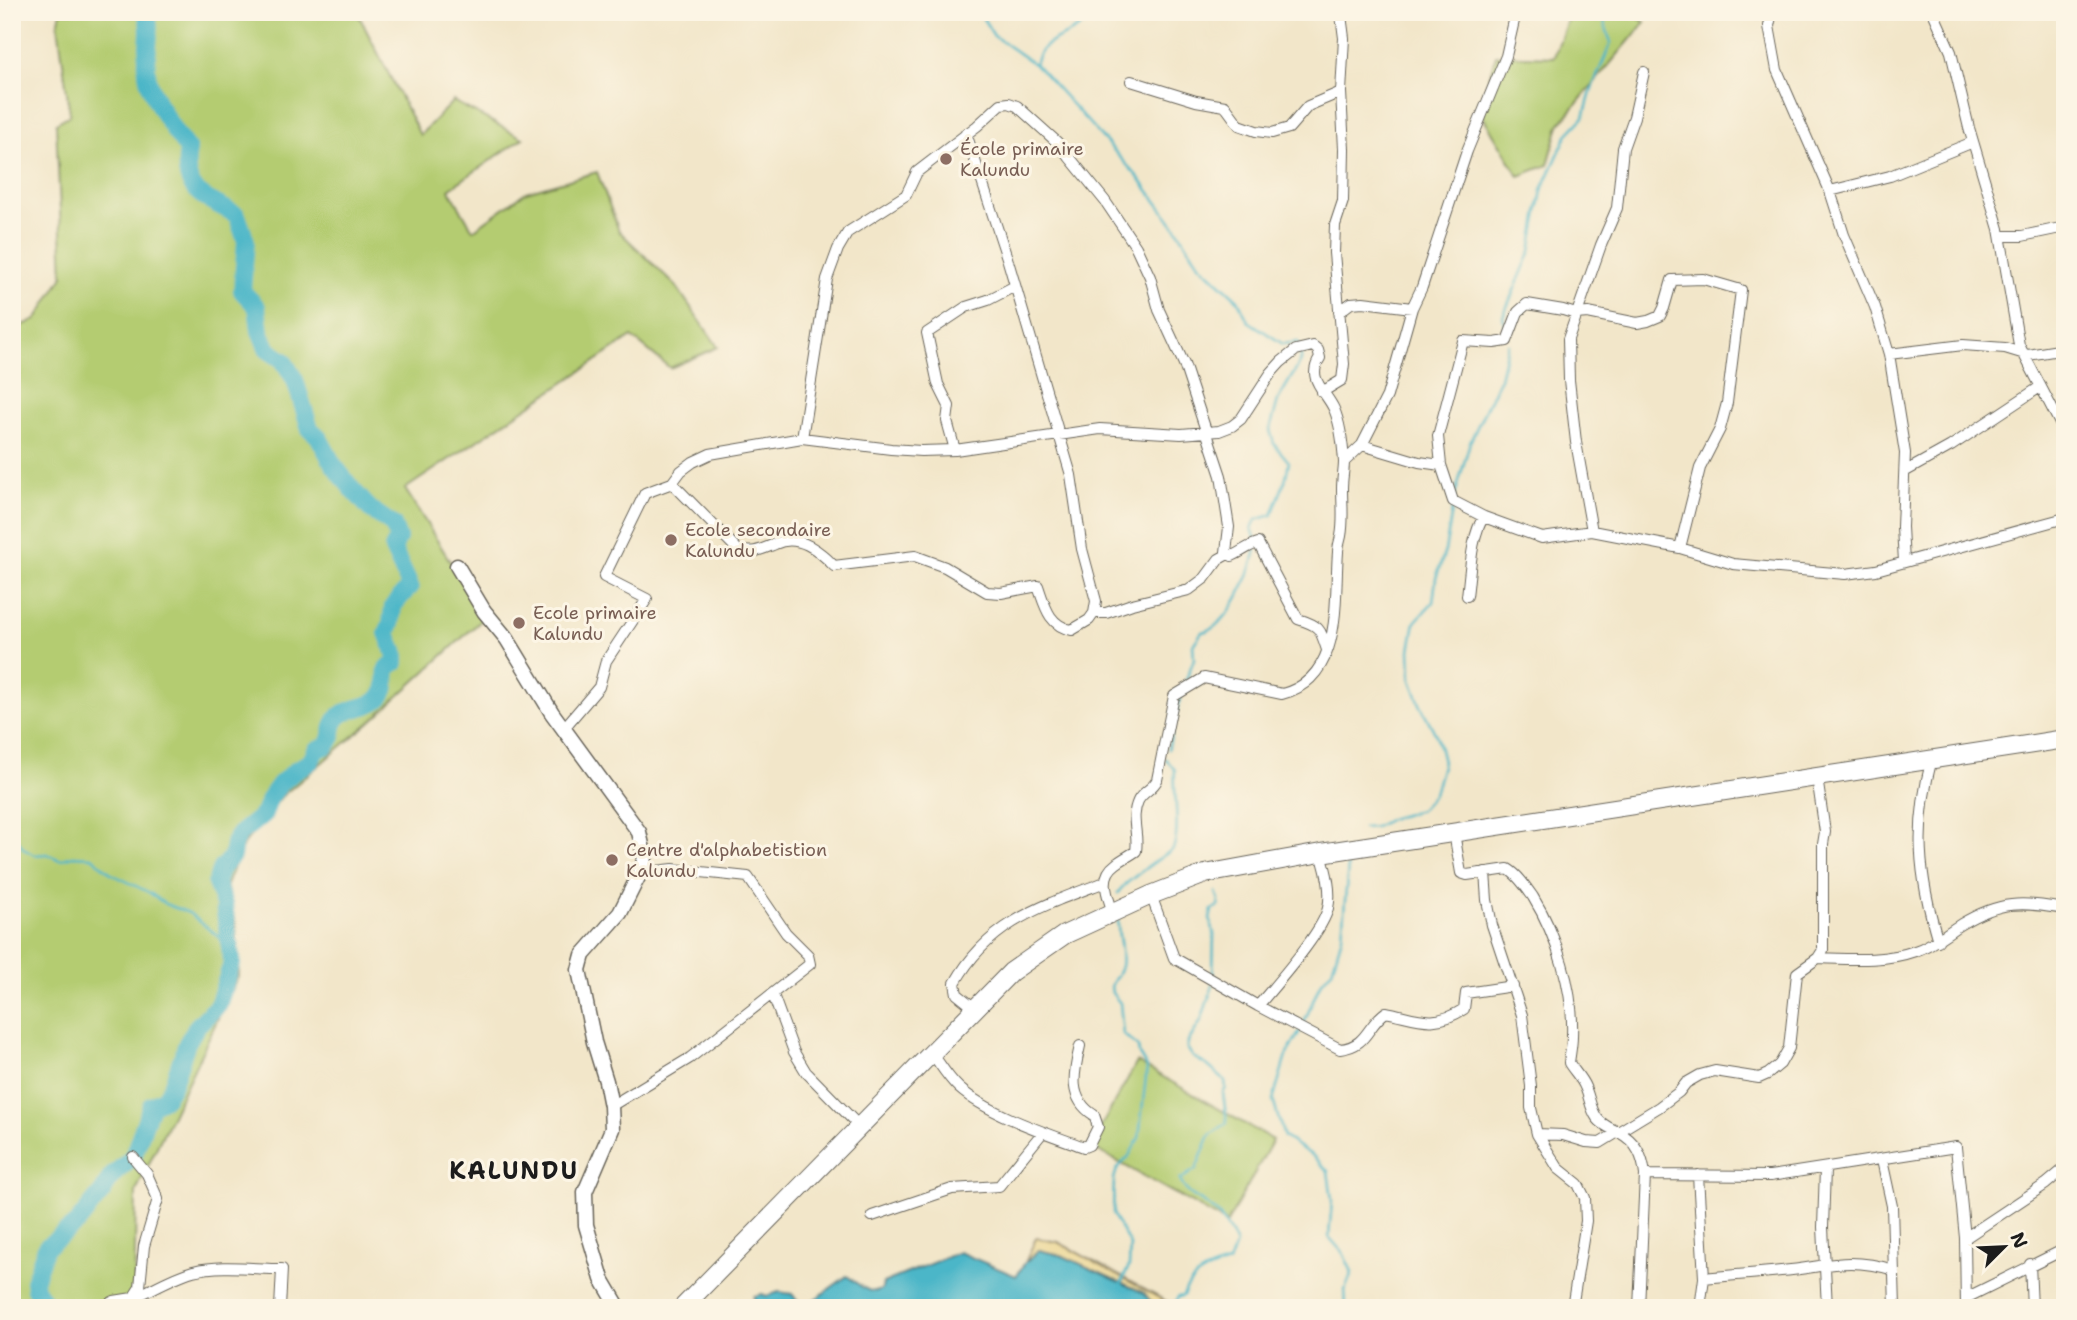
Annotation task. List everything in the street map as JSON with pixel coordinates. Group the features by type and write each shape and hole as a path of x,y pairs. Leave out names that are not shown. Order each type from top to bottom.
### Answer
{"highway":[{"path":"682,1308 977,1010 1011,972 1064,935 1151,894 1205,874 1321,853 2065,739"}],"street":[{"path":"1322,392 1342,380 1345,351 1334,253 1335,225 1343,201 1341,92 1344,61 1341,15 1353,12"},
{"path":"1344,462 1362,445 1387,396 1412,308 1426,275 1467,150 1493,93 1506,56 1516,12"},
{"path":"1772,12 1769,26 1777,71 1830,191 1844,235 1875,307 1889,354 1902,426 1906,471 1902,527 1904,562"},
{"path":"1933,12 1951,52 1973,142 2001,236 2015,330 2040,387 2065,433"},
{"path":"1592,531 1576,442 1569,380 1568,339 1617,208 1623,148 1634,117 1644,72"},
{"path":"1131,81 1196,101 1225,106 1239,125 1265,133 1290,128 1308,106 1341,92"},
{"path":"802,438 827,279 838,248 848,232 906,195 917,172 1001,104 1009,103 1017,106 1057,142 1105,201 1136,247 1150,277 1159,310 1184,364 1221,476 1228,514 1229,527 1225,544 1228,554"},
{"path":"672,483 738,550 752,554 779,542 797,541 813,547 834,566 915,556 945,567 987,592 1001,593 1038,586 1052,620 1063,628 1072,630 1081,626 1094,612 1096,601 1080,539 1071,475 966,133"},
{"path":"1830,191 1890,176 1973,142"},
{"path":"2001,236 2022,236 2065,227"},
{"path":"1680,548 1700,468 1720,429 1727,403 1741,290 1703,279 1672,280 1660,316 1637,323 1527,304 1517,312 1507,341 1463,341 1438,436 1441,465 1453,501 1485,517 1542,538 1592,531 1680,548 1733,564 1845,574 1876,570 2065,518"},
{"path":"956,450 947,421 949,406 936,377 927,332 966,307 988,300 1015,286"},
{"path":"1339,312 1351,303 1363,302 1412,308"},
{"path":"1889,354 1963,345 2005,348 2024,354 2065,349"},
{"path":"564,728 599,687 606,661 647,599 604,577 645,494 672,483 681,471 710,454 802,438 891,449 956,450 1100,429 1207,433 1232,426 1241,419 1270,373 1296,349 1313,346 1318,350 1320,358 1314,377 1337,417 1344,462 1335,616 1328,652 1314,675 1303,685 1283,694 1204,678 1174,696 1155,785 1144,793 1137,804 1133,826 1136,851 1108,871 1105,882 1113,913"},
{"path":"1906,471 1951,446 2040,387"},
{"path":"1362,445 1419,462 1441,465"},
{"path":"1467,596 1471,561 1480,523 1485,517"},
{"path":"1094,612 1106,613 1189,590 1205,578 1219,559 1228,554 1240,553 1245,547 1258,543 1298,619 1321,630 1328,652"},
{"path":"457,566 484,611 508,639 552,713 639,832 645,858 620,913 583,955 579,970 581,990 611,1106 612,1129 584,1192 586,1225 602,1279 619,1308"},
{"path":"1932,758 1923,803 1920,866 1938,941"},
{"path":"1537,1134 1563,1135 1586,1143 1600,1143 1659,1107 1686,1083 1700,1075 1715,1071 1759,1078 1780,1064 1789,1048 1797,973 1818,958 1824,943 1822,917 1825,832 1817,776"},
{"path":"1454,833 1461,873 1467,875 1504,868 1512,870 1539,908 1558,948 1565,978 1572,1036 1569,1063 1585,1086 1592,1110 1599,1121 1636,1145 1641,1154 1645,1175 1639,1308"},
{"path":"1258,1006 1306,946 1328,909 1329,888 1321,853"},
{"path":"611,1106 690,1058 810,964 808,955 786,933 748,877 673,869 640,873"},
{"path":"1485,872 1492,925 1523,1024 1531,1108 1537,1134 1558,1168 1577,1184 1585,1198 1587,1221 1572,1308"},
{"path":"977,1010 957,994 955,983 989,937 1039,908 1105,882"},
{"path":"1151,894 1174,958 1340,1049 1353,1047 1368,1034 1375,1019 1385,1012 1421,1021 1441,1020 1464,1009 1466,993 1513,986"},
{"path":"1818,958 1892,958 1938,941 1960,925 1999,906 2021,902 2065,909"},
{"path":"773,995 794,1052 806,1072 860,1127"},
{"path":"932,1053 962,1091 982,1104 1043,1132 1086,1147 1098,1127 1094,1115 1086,1110 1073,1084 1080,1046"},
{"path":"872,1216 952,1189 999,1186 1043,1132"},
{"path":"1645,1175 1770,1177 1956,1147 1965,1238 1966,1303"},
{"path":"133,1157 147,1174 158,1199 144,1246 140,1287 133,1298"},
{"path":"1882,1160 1892,1206 1895,1308"},
{"path":"1965,1238 2046,1184 2065,1168"},
{"path":"1825,1169 1822,1227 1827,1308"},
{"path":"1698,1175 1704,1278 1700,1308"},
{"path":"1966,1303 2030,1264 2065,1249"},
{"path":"1704,1278 1826,1264 1869,1263 1894,1270"},
{"path":"2030,1264 2032,1308"},
{"path":"100,1308 114,1301 133,1298 194,1271 216,1268 282,1269 281,1308"}],"green space":[{"path":"61,12 357,12 420,135 453,101 523,138 449,189 473,230 526,192 597,172 619,231 676,286 718,347 670,368 632,337 405,489 485,617 369,723 282,796 243,845 226,885 236,926 239,974 136,1191 134,1308 12,1308 12,329 36,320 63,276 56,123 70,115 58,25"},
{"path":"1570,12 1630,12 1645,22 1559,125 1548,165 1519,176 1479,110 1496,55 1554,57"},
{"path":"1137,1062 1273,1140 1227,1223 1090,1146"}],"sand":[{"path":"1036,1238 1058,1242 1178,1308 1156,1308 1144,1293 1063,1256 1039,1250 1025,1263"}],"water":[{"path":"1039,1250 1063,1256 1144,1293 1156,1308 803,1308 847,1276 864,1288 878,1291 882,1289 883,1283 959,1252 1016,1276"},
{"path":"779,1292 792,1294 803,1308 753,1308 754,1296"}],"waterway":[{"path":"49,1308 35,1289 34,1281 46,1247 77,1223 111,1177 133,1157 151,1105 165,1098 187,1043 197,1026 218,1005 232,963 224,905 216,883 221,868 232,856 239,834 264,814 269,799 280,784 311,761 316,750 326,746 332,738 333,726 338,717 372,703 385,690 387,668 396,662 387,633 393,606 410,586 393,549 398,538 393,525 370,509 333,464 318,436 310,429 295,380 283,360 268,350 260,331 257,307 242,291 246,241 237,215 205,198 192,185 186,164 188,150 163,113 149,82 149,27 146,12"},
{"path":"979,12 994,36 1037,66 1138,177 1199,264 1238,300 1248,321 1283,344 1298,342 1299,345"},
{"path":"1035,64 1038,55 1048,44 1075,30 1093,12"},
{"path":"1506,334 1503,316 1531,251 1542,190 1567,135 1584,117 1592,88 1611,43 1601,12"},
{"path":"1455,495 1470,442 1500,378 1508,344"},
{"path":"1256,540 1252,528 1256,520 1272,515 1285,481 1289,462 1274,444 1270,430 1278,400 1301,361 1301,351"},
{"path":"1363,828 1375,827 1390,819 1420,810 1434,794 1443,762 1437,737 1411,680 1410,650 1415,622 1433,602 1453,505"},
{"path":"1184,685 1194,659 1193,645 1202,632 1212,628 1230,611 1244,585 1256,549"},
{"path":"1168,749 1181,694"},
{"path":"1118,893 1134,877 1173,849 1177,822 1175,770 1166,759"},
{"path":"12,832 24,849 34,855 47,854 60,860 73,856 92,857 112,874 150,893 165,904 189,913 219,937 229,941"},
{"path":"1303,1025 1320,984 1332,970 1342,936 1348,866"},
{"path":"1213,975 1214,934 1210,919 1212,910 1218,906 1216,892"},
{"path":"1118,921 1122,960 1111,986 1112,993 1120,1003 1123,1034 1138,1047 1147,1067 1139,1138 1129,1156 1117,1169 1114,1179 1113,1215 1130,1245 1129,1266 1121,1284"},
{"path":"1172,1308 1178,1297 1183,1296 1196,1278 1208,1270 1229,1263 1236,1244 1218,1214 1191,1194 1180,1180 1196,1169 1210,1135 1227,1123 1223,1093 1226,1088 1225,1081 1193,1057 1187,1048 1201,1021 1213,985"},
{"path":"1300,1031 1286,1056 1273,1100 1284,1137 1313,1156 1328,1171 1332,1200 1329,1237 1343,1253 1352,1272 1345,1290 1346,1306 1349,1308"}],"place":[{"name":"École primaire Kalundu","path":"946,159"},
{"name":"Ecole secondaire Kalundu","path":"671,540"},
{"name":"Ecole primaire Kalundu","path":"519,623"},
{"name":"Centre d'alphabetistion Kalundu","path":"612,860"}],"district":[{"name":"KALUNDU","path":"514,1171"}]}
